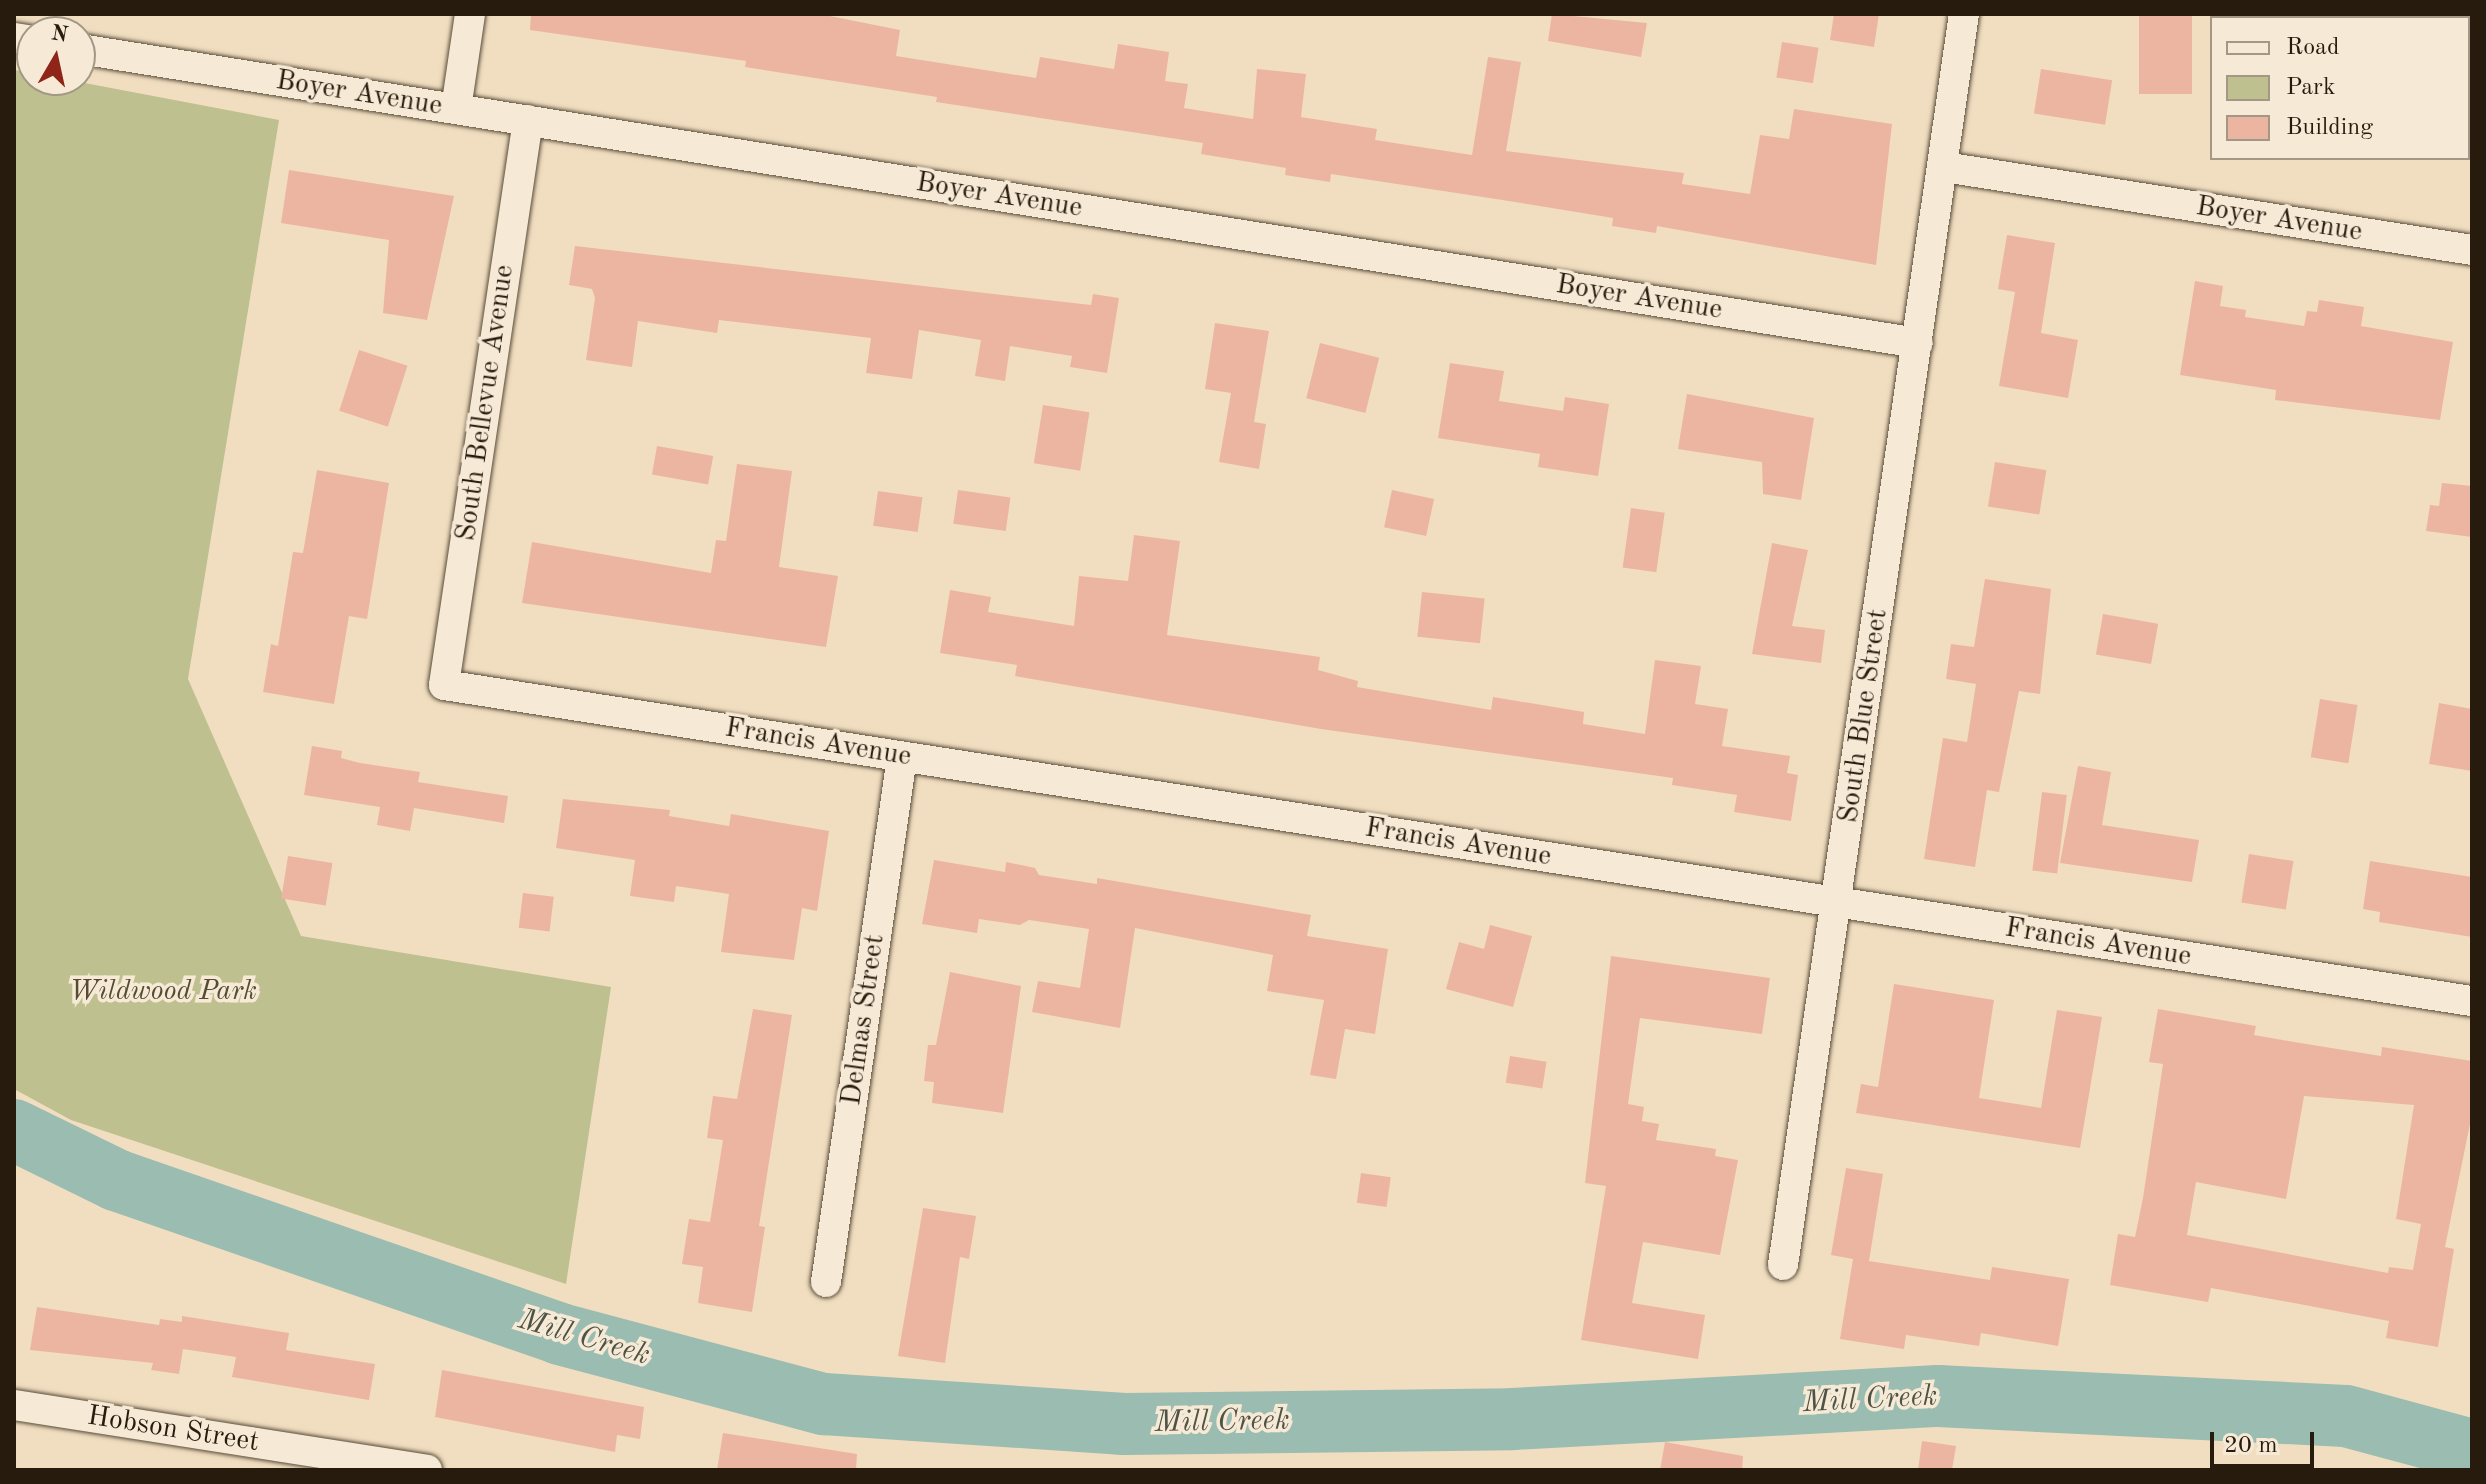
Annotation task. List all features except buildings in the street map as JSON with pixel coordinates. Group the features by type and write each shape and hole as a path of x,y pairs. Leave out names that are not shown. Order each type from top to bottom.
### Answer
{"street":[{"path":"456,109 470,14"},
{"name":"South Blue Street","path":"1783,1265 1964,14"},
{"name":"Boyer Avenue","path":"96,52 1918,343"},
{"name":"South Bellevue Avenue","path":"444,685 528,120"},
{"name":"Boyer Avenue","path":"1944,167 2472,250"},
{"name":"Francis Avenue","path":"444,685 2472,1001"},
{"name":"Delmas Street","path":"826,1282 902,757"},
{"name":"Hobson Street","path":"14,1405 427,1470"}],"green space":[{"name":"Wildwood Park","path":"14,70 16,96 96,96 96,85 279,120 188,679 301,936 611,987 566,1284 71,1120 14,1089"}],"waterway":[{"name":"Mill Creek","path":"14,1130 116,1180 560,1334 824,1404 1124,1424 1512,1419 1938,1396 2346,1416 2472,1450"}]}
